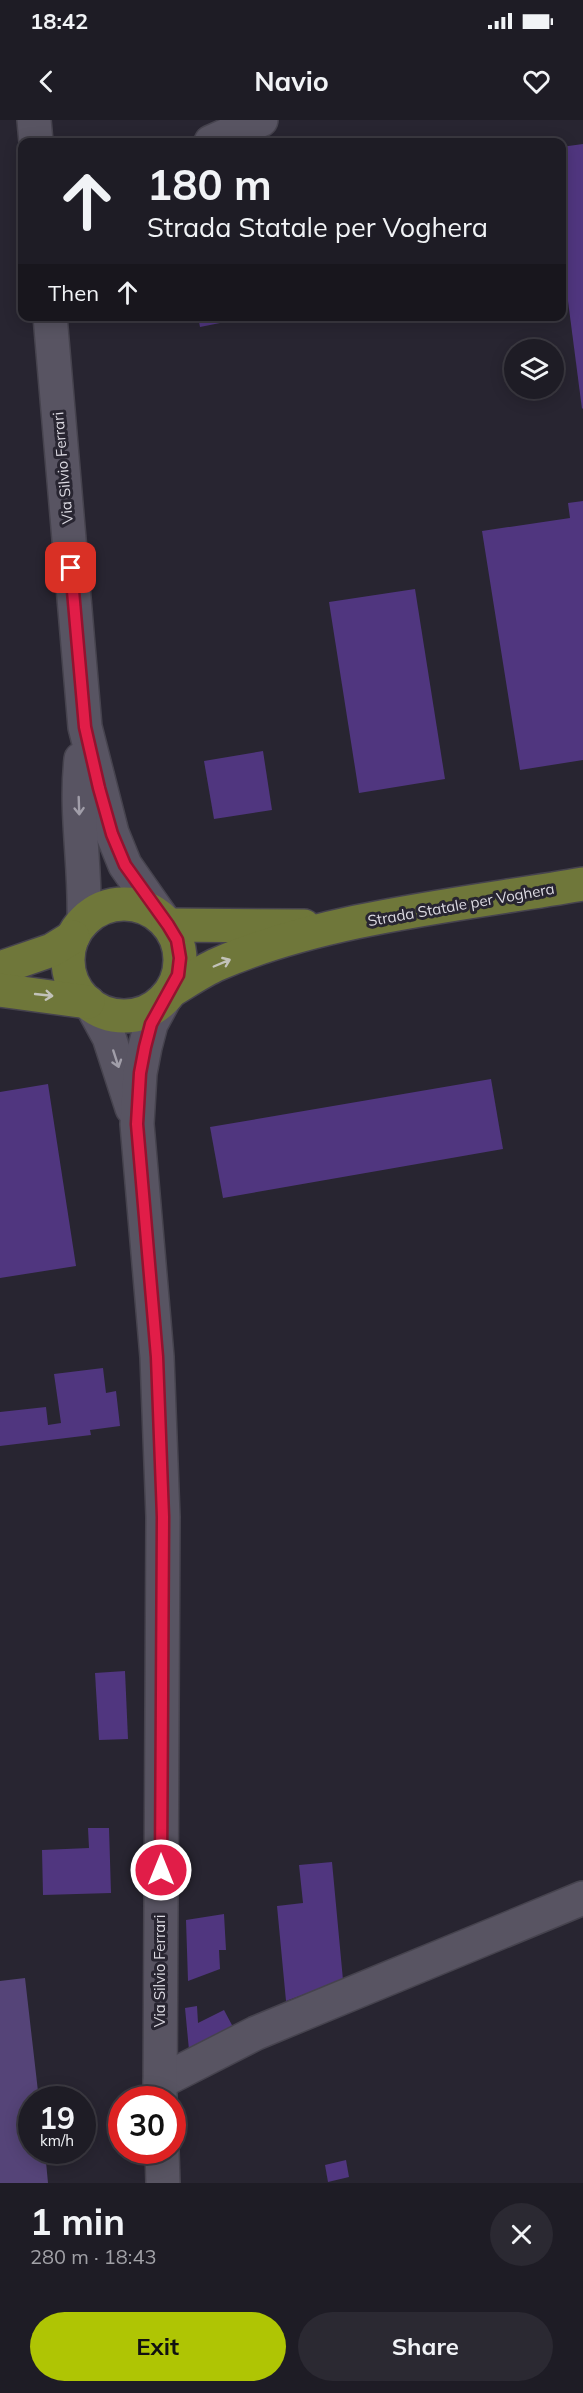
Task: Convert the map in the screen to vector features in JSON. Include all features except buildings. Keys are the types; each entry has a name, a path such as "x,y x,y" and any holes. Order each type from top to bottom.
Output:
{"main road":[{"name":"Strada Statale per Voghera","path":"0,990 90,1004 108,1013 126,1016 143,1013 168,994 216,965 238,956 339,926 583,884"},
{"name":"Strada Statale per Voghera","path":"0,968 52,950 99,910 117,904 136,905 165,921 339,926"},
{"path":"165,921 177,940 180,958 178,975 168,994"},
{"path":"78,929 68,956 70,975 79,992 90,1004"}],"street":[{"path":"34,120 36,138"},
{"path":"220,138 261,120"},
{"name":"Via Silvio Ferrari","path":"50,321 85,727 112,834 125,865 165,921"},
{"name":"Via Silvio Ferrari","path":"78,929 85,882 78,785 85,727"},
{"name":"Via Silvio Ferrari","path":"160,2086 163,1517 157,1357 137,1124 140,1073 145,1047 151,1024 168,994"},
{"name":"Via Silvio Ferrari","path":"90,1004 109,1037 137,1124"},
{"path":"168,2086 256,2033 583,1898"},
{"path":"162,2164 163,2183"}],"shaded area":[{"path":"25,1978 37,2086 18,2086 18,2164 46,2164 48,2183 0,2183 0,1981"}],"route":[{"path":"71,568 85,727 99,788 112,834 125,865 177,940 180,958 178,975 151,1024 145,1047 140,1073 137,1124 157,1357 163,1517 161,1870"}]}
